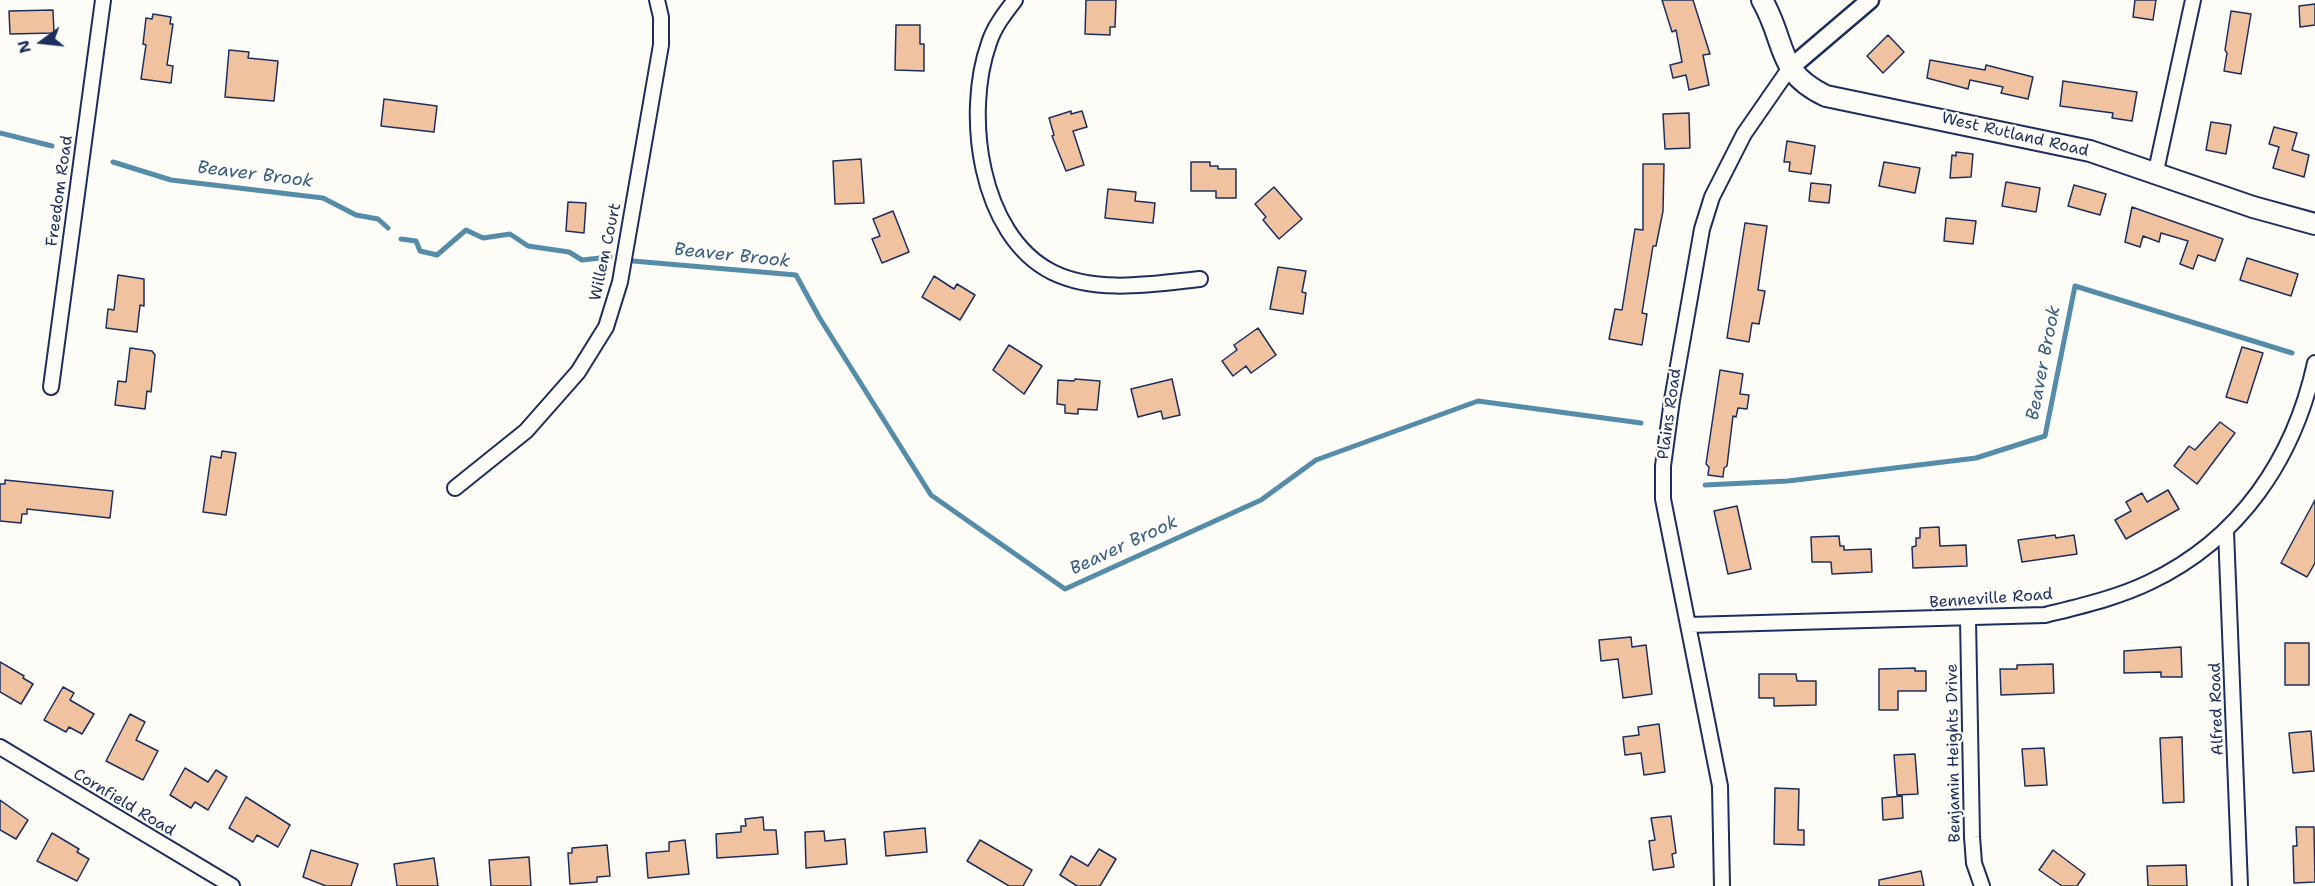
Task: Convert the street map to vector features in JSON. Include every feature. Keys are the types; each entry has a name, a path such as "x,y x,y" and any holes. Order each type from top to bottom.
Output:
{"main road":[{"name":"West Rutland Road","path":"1762,0 1790,69 1806,87 1839,100 1917,113 2090,151 2156,171 2253,207 2315,224"}],"street":[{"name":"Freedom Road","path":"51,387 103,0"},
{"name":"Willem Court","path":"455,488 526,430 578,372 606,327 620,282 661,45 662,17 657,0"},
{"path":"1015,0 989,42 977,106 979,147 987,182 1012,236 1041,265 1079,281 1113,285 1200,279"},
{"name":"Plains Road","path":"1722,886 1720,786 1663,499 1663,466 1692,276 1702,229 1712,197 1744,134 1790,69 1870,0"},
{"path":"2156,171 2193,0"},
{"name":"Benneville Road","path":"1689,626 2045,615 2097,602 2149,583 2182,565 2226,531 2259,494 2288,445 2303,412 2315,363"},
{"name":"Alfred Road","path":"2226,531 2240,886"},
{"name":"Benjamin Heights Drive","path":"1968,619 1972,837 1974,863 1982,886"},
{"name":"Cornfield Road","path":"0,747 232,886"}],"building":[{"path":"1086,0 1116,0 1115,27 1110,27 1110,35 1085,34"},
{"path":"1662,0 1693,0 1710,54 1703,55 1709,85 1689,90 1686,75 1673,78 1670,65 1682,62 1676,30 1672,32"},
{"path":"2135,0 2156,0 2153,20 2133,17"},
{"path":"2315,4 2315,25 2300,27 2299,6"},
{"path":"53,10 54,33 10,34 9,11"},
{"path":"2231,11 2251,14 2241,74 2224,71"},
{"path":"153,14 171,17 170,24 173,24 167,65 173,66 171,83 141,79 146,45 143,44 146,18 152,19"},
{"path":"896,25 920,25 920,44 924,44 924,71 895,70"},
{"path":"1888,35 1904,52 1883,73 1867,56"},
{"path":"229,50 249,52 248,58 278,61 274,101 225,97"},
{"path":"1930,60 1985,70 1986,65 2033,77 2028,99 2001,93 2003,87 1970,80 1968,89 1927,78"},
{"path":"2063,81 2137,92 2132,121 2112,118 2113,113 2060,106"},
{"path":"384,99 437,106 434,132 381,126"},
{"path":"1071,111 1071,114 1082,111 1087,127 1073,131 1084,165 1066,171 1052,136 1054,135 1049,118"},
{"path":"1689,113 1690,148 1665,149 1663,114"},
{"path":"2211,122 2231,125 2226,154 2206,150"},
{"path":"2274,127 2297,133 2292,150 2309,155 2304,177 2273,168 2279,147 2269,144"},
{"path":"1787,141 1815,146 1811,174 1789,171 1790,162 1784,162"},
{"path":"1956,152 1973,154 1971,177 1950,178 1952,155 1956,156"},
{"path":"861,159 864,203 835,204 833,161"},
{"path":"1191,162 1210,162 1210,166 1218,166 1218,169 1236,169 1236,198 1216,198 1216,191 1191,191"},
{"path":"1884,162 1920,168 1915,193 1879,186"},
{"path":"1643,164 1664,164 1663,211 1656,246 1653,246 1642,313 1647,314 1642,345 1609,339 1615,309 1622,310 1635,229 1643,230"},
{"path":"2006,182 2040,188 2036,212 2002,206"},
{"path":"1811,183 1831,185 1829,203 1809,201"},
{"path":"2074,185 2106,194 2100,215 2068,206"},
{"path":"1274,187 1302,219 1279,239 1263,220 1266,217 1255,204"},
{"path":"1108,189 1136,192 1135,201 1155,203 1153,223 1105,218"},
{"path":"568,202 586,203 584,233 566,231"},
{"path":"2132,207 2223,239 2215,261 2198,255 2193,269 2180,264 2188,241 2161,233 2159,242 2143,236 2140,247 2125,242"},
{"path":"893,211 909,252 882,263 872,239 880,236 873,219"},
{"path":"1946,218 1976,221 1973,244 1944,241"},
{"path":"1745,223 1767,226 1758,290 1765,291 1759,324 1752,323 1749,342 1727,338"},
{"path":"2247,258 2298,274 2291,296 2240,280"},
{"path":"1278,267 1306,271 1302,292 1306,293 1303,314 1270,309"},
{"path":"118,275 144,279 144,306 140,305 137,332 106,328 108,309 114,310"},
{"path":"934,276 954,289 957,284 975,295 960,320 922,297"},
{"path":"1258,328 1276,355 1251,373 1246,366 1233,376 1222,361 1237,350 1234,345"},
{"path":"1009,345 1042,366 1024,394 993,370"},
{"path":"2242,347 2263,353 2247,403 2226,397"},
{"path":"130,348 152,351 155,355 151,392 147,391 145,409 115,405 118,381 126,382"},
{"path":"1720,370 1743,374 1740,394 1749,395 1747,409 1738,408 1736,417 1733,416 1727,466 1724,468 1723,477 1708,475 1709,467 1706,464"},
{"path":"1075,379 1100,381 1097,410 1078,409 1078,414 1065,413 1065,405 1057,404 1058,380 1074,381"},
{"path":"1172,379 1180,415 1163,419 1161,411 1138,417 1131,389"},
{"path":"2220,422 2235,433 2197,484 2174,466 2189,446 2195,450"},
{"path":"222,451 236,453 226,515 203,512 211,456 221,458"},
{"path":"5,480 113,491 110,518 27,509 27,514 22,514 21,523 0,521 0,484 5,484"},
{"path":"2168,490 2179,509 2126,539 2115,520 2131,511 2126,502 2142,493 2147,502"},
{"path":"2315,500 2315,563 2307,577 2281,563"},
{"path":"1737,506 1751,569 1728,574 1714,511"},
{"path":"1939,527 1940,546 1966,545 1967,566 1913,568 1912,547 1916,546 1916,538 1920,538 1920,528"},
{"path":"2055,535 2056,538 2074,535 2077,554 2022,562 2018,540"},
{"path":"1839,536 1840,546 1844,546 1844,550 1871,549 1872,572 1832,574 1831,562 1812,562 1811,537"},
{"path":"1631,637 1632,647 1646,645 1652,694 1623,698 1618,659 1601,661 1599,640"},
{"path":"2285,643 2309,643 2309,685 2285,685"},
{"path":"2181,647 2182,677 2161,677 2161,672 2124,673 2124,651"},
{"path":"0,662 33,684 21,704 0,692"},
{"path":"2053,664 2054,693 2001,695 2000,669 2017,669 2017,665"},
{"path":"1915,668 1915,671 1926,671 1926,691 1898,691 1898,710 1879,710 1879,669"},
{"path":"1759,674 1796,674 1797,681 1816,681 1816,705 1774,706 1774,698 1759,698"},
{"path":"63,687 74,693 70,700 94,714 82,734 69,727 66,732 44,720"},
{"path":"130,714 145,722 136,740 158,751 143,780 106,761"},
{"path":"1659,724 1665,772 1644,775 1641,753 1625,755 1623,737 1639,735 1638,727"},
{"path":"2311,731 2314,771 2293,773 2289,733"},
{"path":"2182,737 2184,802 2163,803 2160,738"},
{"path":"2044,748 2047,785 2025,786 2022,749"},
{"path":"1915,754 1918,794 1897,795 1894,755"},
{"path":"185,768 208,782 216,770 227,777 208,810 195,802 191,808 170,795"},
{"path":"1775,788 1799,789 1798,830 1804,830 1804,845 1774,844"},
{"path":"1902,796 1903,818 1883,820 1882,798"},
{"path":"246,797 290,825 278,847 257,835 253,842 229,828"},
{"path":"0,800 28,820 16,839 0,830"},
{"path":"1671,816 1676,853 1672,854 1674,867 1653,870 1649,841 1655,840 1651,818"},
{"path":"763,817 764,830 776,830 778,854 717,858 716,834 741,832 741,826 746,826 745,819"},
{"path":"2296,827 2314,827 2315,882 2294,883 2293,846 2297,846"},
{"path":"925,828 927,852 886,856 884,832"},
{"path":"824,831 825,841 845,839 847,864 806,868 805,832"},
{"path":"52,833 79,849 77,852 89,859 77,881 37,861"},
{"path":"685,840 689,874 648,878 646,853 669,851 669,842"},
{"path":"980,840 1032,870 1023,886 1009,886 967,861"},
{"path":"607,845 610,876 597,877 597,882 570,884 568,853 572,853 572,848"},
{"path":"1099,849 1116,859 1100,886 1077,886 1060,875 1071,856 1088,866"},
{"path":"311,850 358,864 351,886 326,886 303,877"},
{"path":"2053,850 2085,874 2077,886 2062,886 2039,870"},
{"path":"529,857 531,886 491,886 489,860"},
{"path":"434,858 438,886 397,886 394,864"},
{"path":"2186,865 2187,886 2148,886 2147,866"},
{"path":"1921,871 1924,886 1879,886 1879,880"}],"waterway":[{"name":"Beaver Brook","path":"0,133 52,146"},
{"name":"Beaver Brook","path":"113,162 171,180 323,198 356,215 378,219 388,228"},
{"name":"Beaver Brook","path":"401,239 416,241 420,251 437,255 466,230 483,238 510,234 528,246 569,252 582,260 610,257"},
{"name":"Beaver Brook","path":"633,261 796,275 819,317 931,495 1065,589 1261,500 1316,460 1478,401 1641,423"},
{"name":"Beaver Brook","path":"1705,485 1788,481 1976,458 2045,436 2075,286 2292,353"}]}
